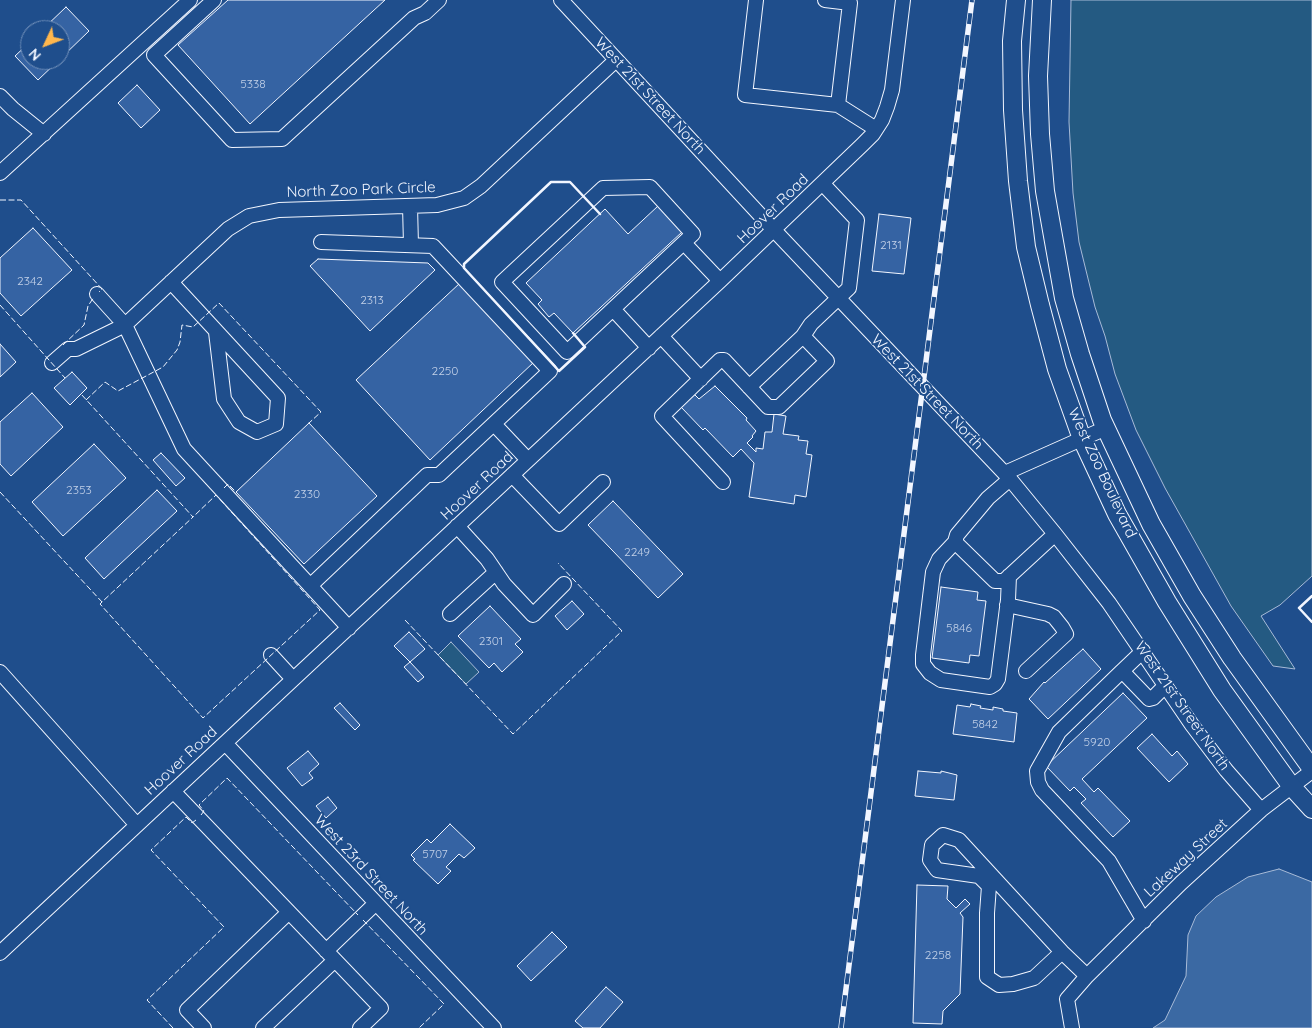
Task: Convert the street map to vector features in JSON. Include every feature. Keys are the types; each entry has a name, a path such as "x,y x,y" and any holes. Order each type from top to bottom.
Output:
{"main road":[{"name":"West Zoo Boulevard","path":"1016,0 1012,41 1013,110 1018,180 1026,247 1057,369 1082,439 1117,514 1167,602 1222,690 1292,787"},
{"name":"West Zoo Boulevard","path":"1042,0 1038,76 1044,191 1064,298 1080,354 1106,428 1152,524 1192,596 1237,665 1312,770"},
{"path":"1292,787 1312,809"}],"street":[{"path":"0,173 190,0"},
{"path":"214,0 154,55 232,140 282,139 414,18 425,13 439,0"},
{"name":"West 21st Street North","path":"561,0 774,230 1007,476 1109,603 1192,726 1226,770 1261,810"},
{"path":"756,0 745,95 838,105 876,129"},
{"path":"825,0 851,1 838,105"},
{"name":"Hoover Road","path":"0,953 136,824 225,744 649,348 862,145 876,129 887,107 892,90 904,0"},
{"name":"North Zoo Park Circle","path":"52,363 68,349 76,349 124,325 228,229 249,216 279,210 437,205 464,198 481,186 616,60"},
{"path":"0,96 44,134"},
{"path":"749,388 804,336 811,324 849,288 857,220 823,184"},
{"path":"603,188 650,188 693,234 684,243 567,352 502,282 603,188"},
{"path":"410,206 411,245"},
{"path":"310,586 427,474 439,475 550,371 433,246 321,242"},
{"path":"684,243 720,281"},
{"path":"171,282 278,398 276,424 257,432 239,422 224,399 216,332"},
{"path":"97,294 124,325 184,450 349,628"},
{"path":"613,309 649,348"},
{"path":"661,336 701,379"},
{"path":"723,482 662,416 720,360 724,360 768,407 779,407 827,361 804,336"},
{"path":"494,424 528,460"},
{"path":"1009,576 1008,605 998,679 995,684 990,687 941,680 923,664 933,572 939,559 955,542 957,535 1007,476 1106,428"},
{"path":"512,476 559,524 603,482"},
{"path":"457,526 487,559 504,584 533,615 564,584"},
{"path":"955,542 995,581 1004,581 1055,534"},
{"path":"450,614 496,572"},
{"path":"1008,605 1048,614 1054,617 1066,634 1026,671"},
{"path":"1143,651 1059,732 1037,771 1038,782 1042,790 1109,861 1144,921"},
{"path":"271,655 293,679"},
{"path":"1122,671 1149,699 1153,698 1165,686"},
{"path":"0,672 136,824"},
{"name":"West 23rd Street North","path":"225,744 494,1028"},
{"name":"Lakeway Street","path":"1072,1028 1067,999 1087,976 1181,883 1261,810 1312,770"},
{"path":"173,791 381,1008 360,1028"},
{"path":"1062,952 1034,978 1013,984 999,985 988,977 987,913 989,886 979,876 936,870 930,860 932,845 943,836 959,840 1062,952 1087,976"},
{"path":"264,1028 376,903"},
{"path":"204,1028 187,1010 289,912"}],"shaded area":[{"path":"1071,0 1312,0 1312,576 1280,605 1261,616 1295,669 1273,666 1231,606 1165,488 1136,430 1115,374 1095,307 1079,242 1073,193 1069,122"},
{"path":"451,642 479,672 466,684 438,655"},
{"path":"1279,869 1312,882 1312,1028 1153,1028 1165,1020 1186,976 1188,935 1196,916 1216,897 1248,877"}],"building":[{"path":"228,0 385,0 250,124 178,45"},
{"path":"66,7 89,31 70,49 70,20 52,20"},
{"path":"20,51 20,61 15,56"},
{"path":"28,70 48,70 38,80"},
{"path":"137,85 160,110 141,128 118,103"},
{"path":"658,206 682,232 573,333 554,313 549,317 538,304 542,300 526,283 605,209 628,234"},
{"path":"879,214 911,218 904,274 872,271"},
{"path":"33,228 72,270 21,316 0,293 0,258"},
{"path":"318,259 428,263 435,270 370,331 310,266"},
{"path":"460,283 534,362 430,460 356,380"},
{"path":"0,344 16,362 0,377"},
{"path":"72,372 87,388 70,405 54,388"},
{"path":"715,386 747,418 746,420 756,431 747,443 756,452 756,448 763,449 765,432 772,432 774,414 786,416 783,434 799,436 798,440 808,441 806,454 812,455 806,497 795,495 794,504 749,497 754,463 741,449 733,457 681,407 694,394 699,399"},
{"path":"32,393 63,427 11,476 0,464 0,422"},
{"path":"309,423 377,496 304,564 236,492"},
{"path":"94,444 126,478 63,536 32,502"},
{"path":"161,453 185,478 176,486 153,460"},
{"path":"157,490 177,511 104,579 85,558"},
{"path":"613,501 683,574 658,598 588,525"},
{"path":"941,587 978,592 977,600 986,601 979,656 970,655 969,663 932,658"},
{"path":"572,601 584,614 567,630 555,616"},
{"path":"490,606 521,639 515,644 523,652 502,672 494,663 489,668 458,636"},
{"path":"409,632 425,649 410,662 394,646"},
{"path":"1083,649 1101,669 1048,719 1029,699 1044,682"},
{"path":"410,662 424,677 418,682 404,667"},
{"path":"1123,693 1147,718 1082,779 1094,792 1098,788 1130,821 1113,837 1081,803 1086,799 1074,787 1070,791 1046,766"},
{"path":"340,703 360,725 355,730 334,708"},
{"path":"971,704 981,706 980,708 993,710 993,707 1017,713 1014,742 953,734 957,705 970,707"},
{"path":"1152,734 1172,756 1177,751 1188,764 1169,782 1137,748"},
{"path":"308,751 319,764 309,773 313,778 302,786 287,768"},
{"path":"918,771 941,773 941,771 957,775 954,800 915,796"},
{"path":"328,797 337,808 326,818 316,806"},
{"path":"450,824 475,848 464,858 459,854 446,867 451,871 438,884 413,860 415,859 411,855 427,839 431,843"},
{"path":"917,885 948,886 947,899 956,908 965,899 970,904 960,913 963,917 960,994 943,1011 942,1024 913,1023"},
{"path":"552,932 567,947 531,981 517,966"},
{"path":"606,987 623,1002 600,1028 583,1028 575,1021"}],"railway":[{"path":"841,1028 972,0"}],"fence":[{"path":"0,200 21,200 102,289 99,292"},
{"path":"63,345 84,325 88,306 94,297"},
{"path":"86,400 105,382 118,391 163,367 177,350 182,325 193,327 219,303 321,412 309,423"},
{"path":"0,305 65,378"},
{"path":"0,492 102,602 193,517 81,394"},
{"path":"224,488 228,484 236,492"},
{"path":"102,602 100,604 203,718 320,610 216,495 193,517"},
{"path":"405,620 513,734 622,631 558,563"},
{"path":"201,815 204,811 199,805 227,778 358,915"},
{"path":"173,1028 147,1000 224,927 151,850 186,817 192,823 196,820"},
{"path":"363,920 444,1004 419,1028"}],"wall":[{"path":"573,333 585,347 559,371 464,268 464,264 551,182 570,182 600,214"},
{"path":"1312,596 1299,608 1312,622"}]}
